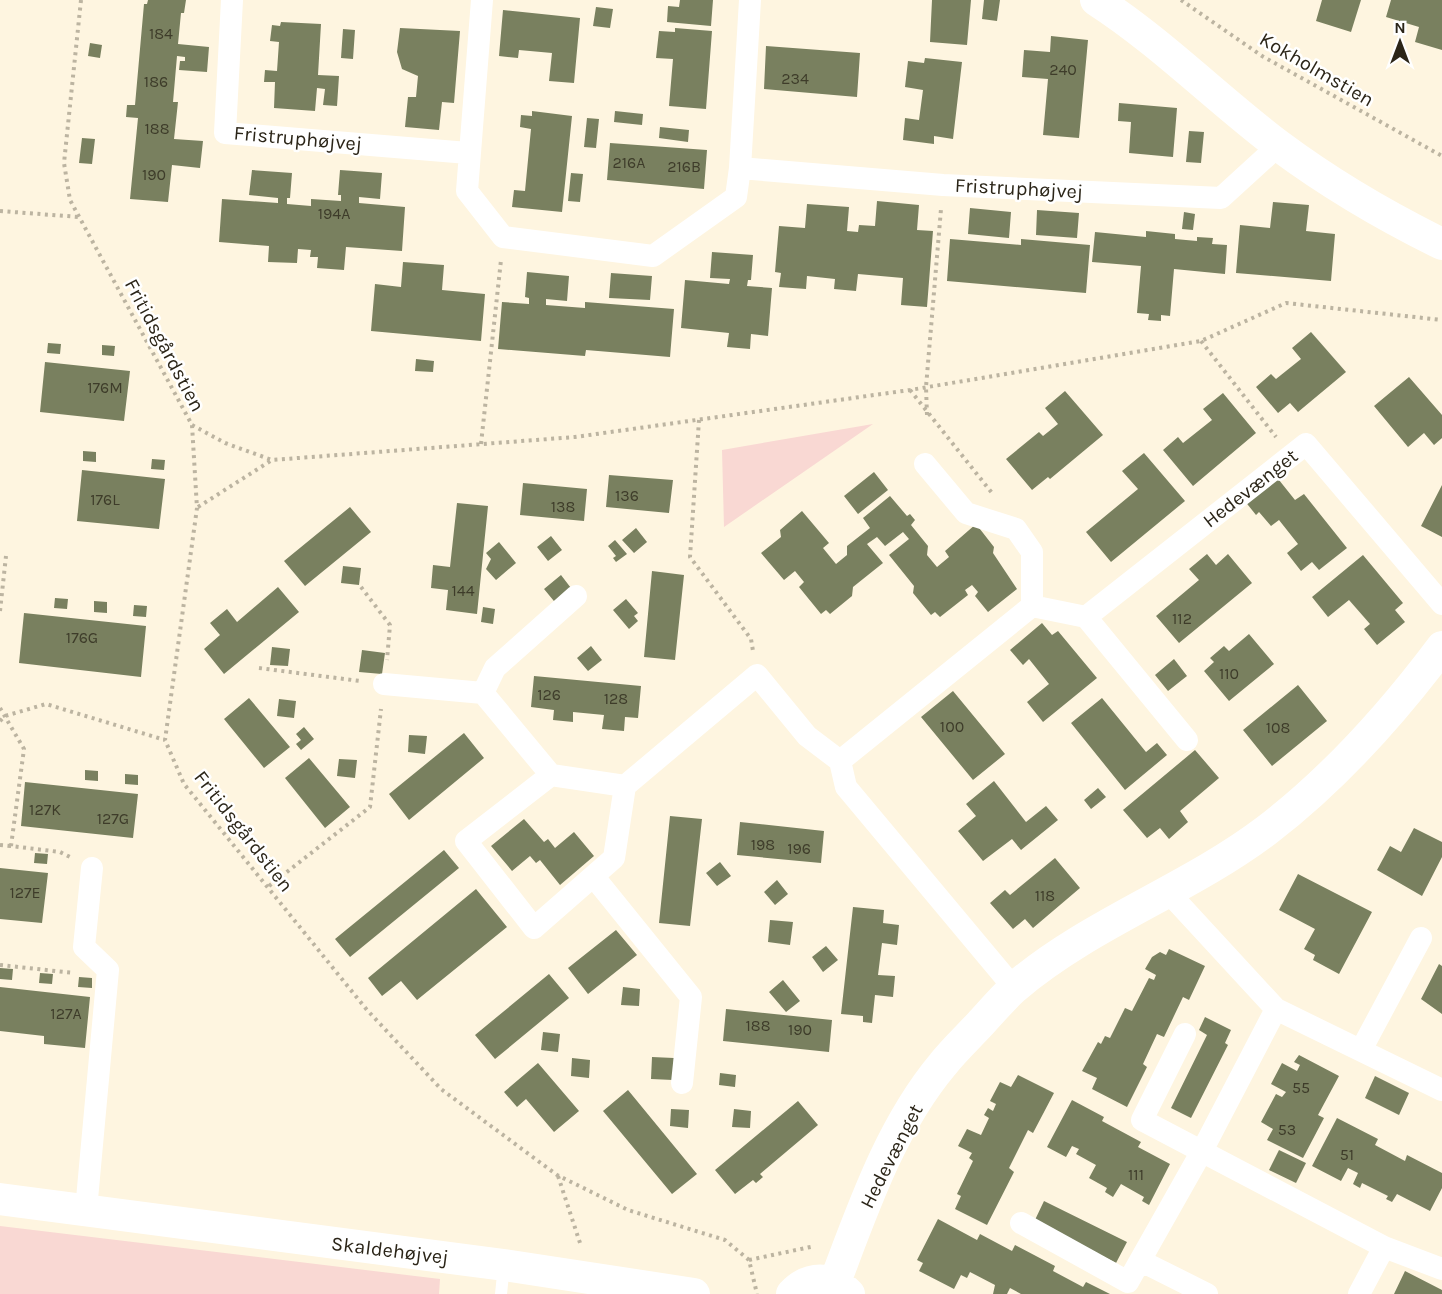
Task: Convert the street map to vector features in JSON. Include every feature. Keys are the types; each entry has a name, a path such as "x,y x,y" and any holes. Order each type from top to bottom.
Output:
{"street":[{"name":"Fristruphøjvej","path":"232,0 225,133 468,153"},
{"path":"482,0 468,153 467,191 503,237 653,256 736,197 740,168 750,0"},
{"path":"1096,0 1130,22 1279,146 1387,217 1442,244"},
{"name":"Fristruphøjvej","path":"740,168 943,185 1221,198 1279,146"},
{"name":"Hedevænget","path":"1086,617 1306,444 1442,604"},
{"path":"925,464 966,513 1016,529 1032,552 1032,606"},
{"path":"483,693 495,668 576,596"},
{"path":"1032,606 1086,617 1187,740"},
{"path":"840,761 1032,606"},
{"name":"Hedevænget","path":"842,1288 861,1214 901,1127 942,1065 1014,988 1075,945 1168,893 1267,831 1343,765 1397,706 1442,647"},
{"path":"551,775 466,841 534,928 614,858 625,786 757,675 807,736 840,761 846,787 1014,988"},
{"path":"384,684 483,693 551,775 625,786"},
{"path":"86,1210 108,970 84,947 92,868"},
{"path":"594,877 692,997 682,1083"},
{"path":"1168,893 1276,1009 1442,1090"},
{"path":"1361,1050 1420,938"},
{"path":"1021,1223 1128,1282 1202,1151 1276,1009"},
{"path":"1185,1034 1142,1120 1384,1247 1442,1269"},
{"name":"Skaldehøjvej","path":"0,1199 86,1210 502,1280 593,1279 694,1294"},
{"path":"1359,1294 1384,1247"},
{"path":"1141,1261 1207,1294"},
{"path":"792,1294 808,1281 819,1279 842,1288"}],"path":[{"name":"Fritidsgårdstien","path":"81,0 64,164 70,200 192,425 197,508 165,740 184,784 269,886 367,1010 441,1089 557,1175 628,1210 725,1240 749,1260"},
{"name":"Kokholmstien","path":"1181,0 1262,56 1442,156"},
{"path":"927,415 926,387 943,185"},
{"path":"0,211 79,217"},
{"path":"481,444 503,237"},
{"path":"192,425 225,443 272,460 575,437 910,390 1201,341 1286,303 1442,320"},
{"path":"1201,341 1291,456"},
{"path":"910,390 927,415 1006,510 1016,529"},
{"path":"699,420 690,557 752,639 757,675"},
{"path":"197,508 272,460"},
{"path":"0,611 6,556"},
{"path":"269,886 370,807 390,625 361,587"},
{"path":"259,669 384,684"},
{"path":"0,722 5,716 46,705 165,740"},
{"path":"0,708 24,748 11,846"},
{"path":"0,845 60,852 92,868"},
{"path":"0,965 107,977"},
{"path":"557,1175 593,1279"},
{"path":"757,1294 749,1260 814,1248 819,1240"}],"shaded area":[{"path":"873,424 724,527 722,450"},
{"path":"0,1226 440,1279 439,1294 0,1294"}],"building":[{"path":"148,0 186,0 184,13 181,13 178,44 209,47 207,72 179,70 180,61 185,61 185,57 177,56 173,102 178,102 174,139 203,141 200,168 172,165 168,202 130,199 138,118 126,117 127,105 135,105 144,4 147,4"},
{"path":"680,0 713,0 711,26 667,22 668,6 679,7"},
{"path":"932,0 971,0 967,45 930,42"},
{"path":"984,0 1000,0 997,21 982,19"},
{"path":"1322,0 1361,0 1351,32 1316,21"},
{"path":"1391,0 1442,0 1442,50 1415,42 1419,27 1386,17"},
{"path":"596,7 613,9 610,28 593,26"},
{"path":"503,10 580,18 574,83 549,81 552,53 519,50 518,58 499,56"},
{"path":"281,22 321,24 318,75 339,76 337,106 323,105 325,89 317,88 315,111 274,108 275,82 264,82 265,70 277,71 279,42 270,41 272,25 280,26"},
{"path":"400,28 460,31 454,103 442,102 439,130 405,127 408,97 416,97 418,76 402,69 397,52"},
{"path":"675,28 712,31 706,109 669,106 673,59 656,58 659,31 675,32"},
{"path":"343,29 355,30 353,59 341,58"},
{"path":"1051,36 1088,40 1079,138 1043,135 1048,79 1022,77 1024,50 1050,52"},
{"path":"90,43 102,45 100,58 88,56"},
{"path":"766,46 860,53 857,97 764,89"},
{"path":"925,58 962,62 953,139 934,136 934,144 903,140 905,118 919,120 923,90 905,87 908,61 924,63"},
{"path":"1119,103 1177,108 1173,157 1129,153 1131,122 1118,121"},
{"path":"532,111 572,116 562,212 512,207 514,190 525,191 531,129 520,127 521,115 532,116"},
{"path":"615,111 643,114 642,125 614,122"},
{"path":"587,118 599,119 596,148 584,147"},
{"path":"660,127 689,130 688,142 659,138"},
{"path":"1189,131 1204,132 1201,163 1186,162"},
{"path":"82,138 95,139 92,164 79,163"},
{"path":"610,143 707,150 704,189 607,180"},
{"path":"252,170 292,173 290,198 287,198 287,204 311,206 311,199 341,201 341,195 338,195 340,170 382,173 380,199 359,197 359,203 405,207 402,251 346,247 344,270 317,268 318,257 310,257 311,250 298,249 297,263 268,262 269,246 219,242 222,199 278,203 278,198 249,195"},
{"path":"571,173 583,174 580,202 568,201"},
{"path":"877,201 919,205 917,230 933,231 927,307 901,305 903,278 858,274 856,291 834,289 835,279 807,276 806,289 779,287 781,273 775,272 779,226 805,228 807,204 849,207 847,231 858,232 859,225 875,226"},
{"path":"1273,202 1309,205 1306,231 1335,234 1331,281 1236,273 1240,225 1270,228"},
{"path":"970,208 1011,212 1009,238 968,234"},
{"path":"1037,210 1079,213 1077,238 1036,235"},
{"path":"1184,212 1195,214 1193,230 1182,229"},
{"path":"1146,231 1175,234 1175,239 1197,241 1197,237 1213,238 1212,244 1227,245 1225,274 1174,269 1170,316 1161,315 1161,321 1148,320 1149,314 1137,313 1141,266 1092,262 1095,232 1146,237"},
{"path":"950,239 1021,245 1021,239 1090,245 1086,293 947,281"},
{"path":"712,252 753,255 751,280 748,280 747,286 772,288 768,336 751,334 750,349 727,347 729,333 681,328 685,280 729,284 730,279 710,278"},
{"path":"403,262 444,265 442,290 485,294 481,341 371,331 375,284 401,287"},
{"path":"527,272 569,276 567,301 546,299 546,305 585,308 585,302 674,309 670,357 586,350 585,356 498,349 502,302 529,304 529,298 525,297"},
{"path":"611,273 652,276 650,300 609,298"},
{"path":"1311,332 1346,372 1298,412 1290,403 1278,413 1256,387 1271,374 1276,379 1301,359 1292,348"},
{"path":"48,343 61,344 60,354 47,353"},
{"path":"102,345 115,346 114,356 102,355"},
{"path":"416,359 434,361 433,372 415,371"},
{"path":"45,362 130,371 124,421 40,412"},
{"path":"1409,377 1442,415 1442,438 1434,445 1424,433 1408,447 1374,406"},
{"path":"1065,391 1103,435 1050,479 1048,477 1032,490 1006,459 1039,432 1043,436 1058,424 1045,408"},
{"path":"1223,393 1256,433 1193,486 1163,450 1178,437 1183,443 1212,420 1203,409"},
{"path":"83,451 96,452 96,462 83,461"},
{"path":"1144,453 1185,501 1111,562 1086,532 1138,489 1122,471"},
{"path":"152,459 165,460 164,470 151,469"},
{"path":"82,470 165,479 159,529 77,521"},
{"path":"874,472 888,490 858,514 844,496"},
{"path":"609,475 673,480 669,513 606,507"},
{"path":"1275,475 1295,500 1304,494 1347,548 1319,570 1312,562 1301,571 1287,553 1298,544 1279,520 1271,526 1259,512 1256,515 1244,500"},
{"path":"523,483 587,489 584,521 520,515"},
{"path":"1442,485 1442,537 1421,526"},
{"path":"890,496 907,516 910,514 915,520 911,525 928,546 927,555 937,567 949,557 945,551 976,524 994,547 993,553 1017,589 988,612 975,596 978,592 972,585 965,590 968,595 940,617 935,612 931,615 913,593 914,586 889,555 909,539 903,532 885,546 877,537 867,544 883,563 853,587 852,596 830,614 826,610 821,614 799,587 804,582 795,571 784,580 761,553 781,537 780,530 802,511 829,543 823,548 836,564 847,555 847,546 870,528 863,518"},
{"path":"457,503 488,506 477,614 446,610 448,590 431,588 433,565 450,567"},
{"path":"350,507 371,532 305,586 284,561"},
{"path":"636,528 647,542 634,553 622,540"},
{"path":"551,536 562,550 548,561 537,547"},
{"path":"615,540 627,554 616,562 613,558 616,556 608,546"},
{"path":"499,542 516,563 496,580 486,569 491,559 486,553"},
{"path":"1207,554 1216,565 1228,554 1252,583 1179,643 1156,616 1199,580 1189,569"},
{"path":"1363,555 1403,603 1395,610 1405,622 1377,645 1364,629 1370,624 1349,600 1328,617 1312,597"},
{"path":"343,566 361,568 359,585 341,583"},
{"path":"652,571 684,575 675,660 644,657"},
{"path":"561,575 574,592 558,606 544,589"},
{"path":"278,587 299,612 224,674 204,649 220,635 210,623 227,609 237,622"},
{"path":"55,598 68,599 67,609 54,608"},
{"path":"626,599 638,613 634,616 638,621 629,629 613,610"},
{"path":"94,601 107,602 107,613 94,612"},
{"path":"134,605 147,606 146,617 133,616"},
{"path":"483,607 495,609 493,624 481,622"},
{"path":"24,613 146,626 141,677 19,663"},
{"path":"1042,623 1052,635 1058,631 1097,678 1043,722 1027,702 1049,684 1029,659 1023,665 1010,650"},
{"path":"1249,634 1274,664 1229,701 1204,671 1214,662 1210,658 1224,646 1229,651"},
{"path":"591,646 602,660 588,671 577,658"},
{"path":"272,647 290,649 288,666 270,665"},
{"path":"362,650 385,653 382,674 359,672"},
{"path":"1174,659 1187,676 1168,691 1155,675"},
{"path":"534,676 641,686 638,718 625,717 624,731 602,729 604,715 573,712 573,722 553,720 554,710 531,707"},
{"path":"1298,685 1327,721 1272,766 1243,730"},
{"path":"953,691 1005,754 973,780 921,717"},
{"path":"249,698 290,747 264,768 224,719"},
{"path":"1102,698 1146,752 1157,743 1167,755 1125,790 1071,723"},
{"path":"279,699 296,701 294,718 277,716"},
{"path":"304,727 314,739 301,750 296,744 301,740 296,734"},
{"path":"464,733 484,758 409,820 389,794"},
{"path":"409,735 427,736 425,754 408,752"},
{"path":"1195,750 1219,778 1180,811 1188,822 1169,839 1160,828 1147,838 1123,810"},
{"path":"309,758 350,807 325,828 285,778"},
{"path":"339,759 357,760 355,778 337,776"},
{"path":"85,770 98,771 98,781 85,780"},
{"path":"125,774 138,775 138,785 125,784"},
{"path":"994,781 1026,822 1046,806 1058,820 1021,850 1012,839 983,861 958,831 976,816 966,804"},
{"path":"25,782 138,794 133,838 21,826"},
{"path":"1098,788 1106,797 1091,809 1084,800"},
{"path":"670,816 702,819 690,926 659,923"},
{"path":"524,819 544,842 548,839 555,848 574,832 594,856 560,885 540,860 536,863 530,856 512,871 491,846"},
{"path":"740,822 824,831 821,863 737,855"},
{"path":"1414,828 1442,842 1442,857 1422,896 1377,870 1390,846 1401,852"},
{"path":"444,850 459,868 350,957 335,939"},
{"path":"35,853 48,854 47,864 34,863"},
{"path":"1055,858 1080,888 1033,928 1025,919 1013,929 990,903 1005,890 1010,895"},
{"path":"720,862 731,876 717,886 706,873"},
{"path":"0,868 48,873 42,923 0,919"},
{"path":"1298,874 1372,912 1339,974 1313,960 1315,955 1304,949 1315,929 1279,910"},
{"path":"777,880 788,894 775,905 764,892"},
{"path":"476,889 507,927 417,1000 401,981 382,996 368,978"},
{"path":"853,907 884,910 883,923 899,925 897,945 882,943 878,975 895,976 893,997 875,995 872,1023 863,1022 863,1016 841,1014"},
{"path":"770,920 793,922 790,945 768,942"},
{"path":"616,930 637,955 588,994 568,968"},
{"path":"826,946 838,960 823,972 812,957"},
{"path":"1169,949 1205,966 1189,1000 1183,997 1164,1037 1157,1034 1143,1064 1147,1067 1127,1107 1092,1089 1097,1078 1082,1071 1098,1042 1101,1044 1105,1036 1110,1038 1125,1008 1132,1011 1149,978 1154,980 1156,975 1145,969 1152,957 1160,952 1166,955"},
{"path":"1439,964 1442,966 1442,1014 1421,999"},
{"path":"0,968 13,969 12,980 0,979"},
{"path":"40,973 53,974 52,984 39,983"},
{"path":"549,974 569,998 495,1059 475,1035"},
{"path":"79,977 92,978 92,988 78,987"},
{"path":"783,980 800,1001 786,1012 769,992"},
{"path":"0,987 90,997 85,1048 44,1044 44,1036 0,1031"},
{"path":"623,987 640,989 639,1006 621,1005"},
{"path":"726,1009 832,1020 829,1052 723,1041"},
{"path":"1205,1017 1231,1030 1225,1043 1228,1045 1191,1118 1171,1108 1207,1035 1199,1030"},
{"path":"543,1032 560,1034 558,1052 541,1050"},
{"path":"1299,1055 1339,1076 1318,1115 1324,1118 1303,1158 1267,1140 1273,1129 1261,1122 1276,1094 1282,1097 1286,1092 1271,1084 1282,1063 1297,1071 1300,1065 1294,1062"},
{"path":"652,1057 674,1058 673,1080 651,1079"},
{"path":"572,1058 590,1060 589,1078 571,1076"},
{"path":"538,1063 579,1111 554,1132 526,1099 517,1107 504,1092"},
{"path":"720,1073 736,1075 735,1087 719,1085"},
{"path":"1018,1075 1054,1093 1033,1133 1028,1130 1009,1168 1014,1172 987,1225 955,1209 961,1196 957,1194 973,1161 969,1158 972,1153 958,1146 967,1129 981,1135 989,1118 984,1115 988,1108 993,1111 996,1104 990,1101 1000,1082 1011,1087"},
{"path":"1375,1076 1409,1093 1399,1115 1365,1098"},
{"path":"628,1090 697,1174 672,1194 603,1111"},
{"path":"1072,1100 1104,1117 1102,1121 1141,1142 1138,1147 1170,1164 1149,1205 1142,1201 1144,1197 1121,1184 1113,1197 1105,1192 1107,1188 1089,1178 1096,1165 1076,1154 1079,1149 1072,1146 1066,1157 1047,1147"},
{"path":"798,1101 818,1125 760,1174 763,1177 756,1183 753,1180 735,1194 715,1170"},
{"path":"671,1109 689,1110 688,1128 670,1126"},
{"path":"734,1109 751,1111 750,1128 732,1127"},
{"path":"1337,1118 1378,1139 1375,1145 1405,1161 1407,1155 1442,1173 1442,1188 1430,1211 1397,1194 1392,1202 1386,1199 1388,1196 1362,1183 1360,1188 1353,1184 1358,1173 1348,1168 1341,1181 1312,1166"},
{"path":"1279,1150 1306,1163 1296,1183 1269,1170"},
{"path":"1044,1201 1127,1242 1116,1263 1034,1222"},
{"path":"938,1219 977,1240 980,1234 1012,1251 1015,1245 1055,1266 1053,1271 1083,1287 1086,1282 1110,1294 1021,1294 1010,1288 1007,1294 993,1294 995,1285 970,1272 967,1278 961,1275 954,1289 919,1271 923,1263 917,1260"},
{"path":"1405,1271 1442,1290 1442,1294 1394,1294"}]}
